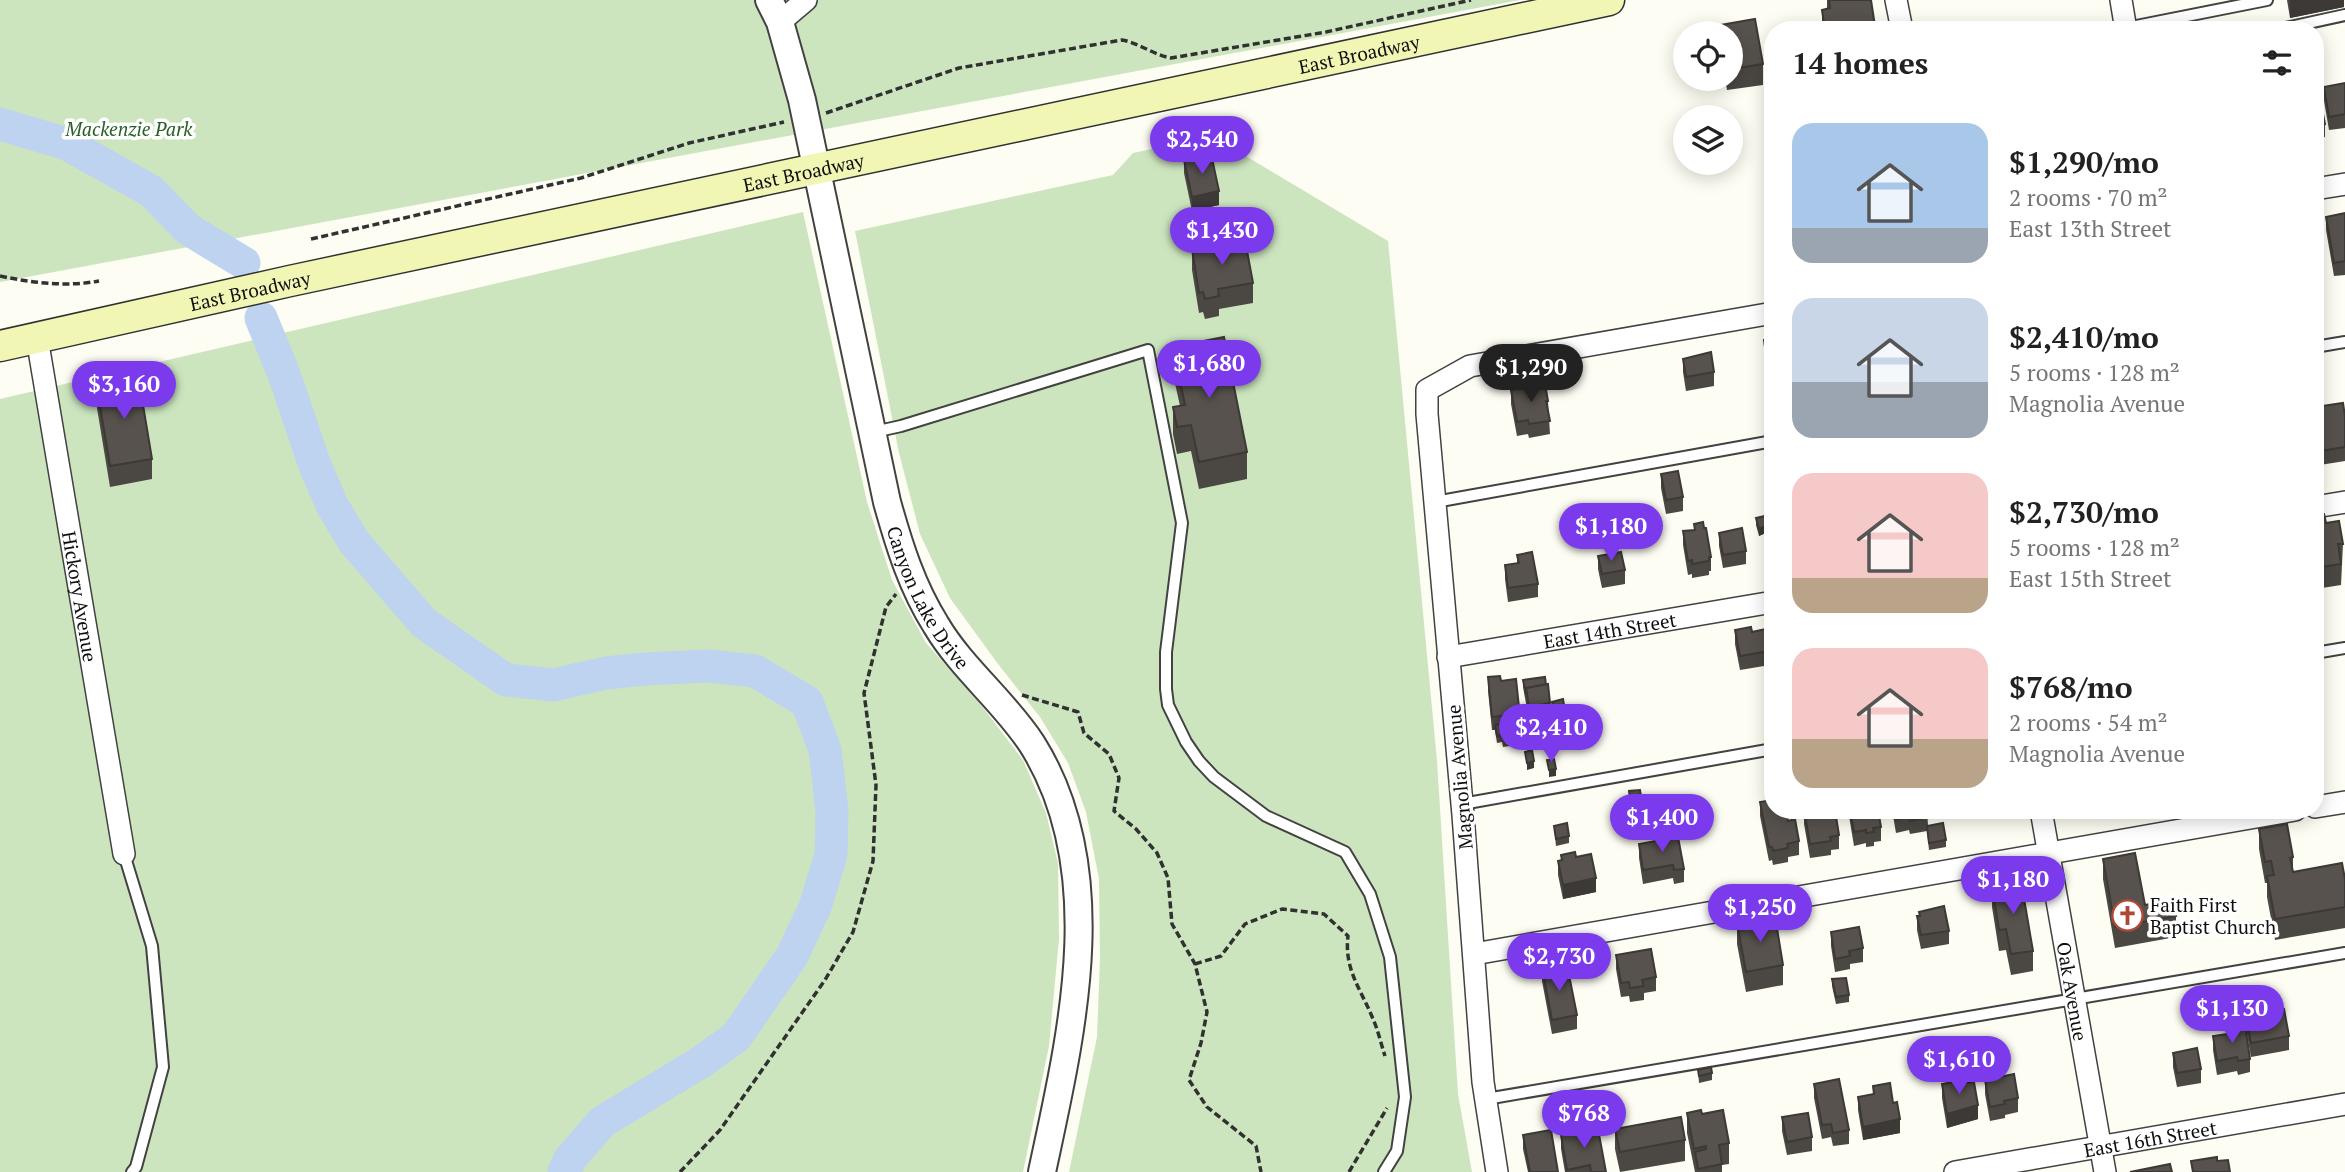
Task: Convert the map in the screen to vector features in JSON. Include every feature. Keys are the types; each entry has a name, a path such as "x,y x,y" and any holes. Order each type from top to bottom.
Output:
{"main road":[{"name":"East Broadway","path":"0,346 290,281 1609,0"}],"street":[{"path":"774,11 806,0"},
{"path":"1896,0 1900,21"},
{"path":"2121,0 2125,21"},
{"name":"Canyon Lake Drive","path":"774,11 805,117 887,502 900,550 936,626 1012,716 1032,744 1050,775 1074,848 1078,891 1072,1010 1064,1074 1042,1172"},
{"path":"2324,188 2345,184"},
{"name":"Magnolia Avenue","path":"1497,1172 1486,1099 1427,390 1433,384 1470,366 1764,315"},
{"name":"Hickory Avenue","path":"37,338 124,854"},
{"path":"2324,506 2345,502"},
{"name":"East 14th Street","path":"1448,657 1764,604"},
{"path":"2324,806 2345,802"},
{"name":"Oak Avenue","path":"2043,819 2105,1172"},
{"path":"1474,954 2244,819"},
{"name":"East 16th Street","path":"1955,1172 2345,1104"}],"lane":[{"path":"2165,21 2267,0"},
{"path":"2317,21 2345,15"},
{"path":"2324,346 2345,342"},
{"path":"872,433 1148,350 1182,523 1166,652 1168,705 1186,742 1214,777 1266,816 1345,852 1370,894 1390,957 1405,1097 1397,1150 1384,1172"},
{"path":"1435,502 1764,443"},
{"path":"2324,652 2345,648"},
{"path":"1462,804 1764,751"},
{"path":"124,854 152,946 163,1067 136,1167 132,1172"},
{"path":"1486,1099 2345,953"}],"path":[{"path":"311,239 581,178 689,143 840,110 959,68 1122,40 1132,41 1161,56 1171,58 1314,34 1471,0"},
{"path":"0,276 59,284 100,281"},
{"path":"680,1172 720,1130 825,980 853,932 873,861 876,785 864,693 886,607 911,576"},
{"path":"1019,694 1078,712 1084,733 1110,754 1119,778 1114,811 1136,829 1157,853 1168,878 1172,924 1195,964 1207,1012 1201,1043 1189,1080 1207,1107 1256,1146 1261,1172"},
{"path":"1195,964 1221,956 1245,924 1264,915 1282,909 1324,914 1348,936 1346,955 1354,981 1374,1020 1386,1059"},
{"path":"1349,1172 1386,1113 1389,1103"}],"green space":[{"name":"Mackenzie Park","path":"0,0 1520,0 0,282"},
{"path":"1217,135 1249,158 1388,241 1437,761 1458,1094 1472,1172 1069,1172 1097,1037 1099,879 1086,812 1068,763 1040,717 950,598 920,534 899,453 855,231 1113,175 1133,153"},
{"path":"803,212 867,502 892,580 926,643 981,705 1023,760 1046,813 1058,863 1059,939 1049,1046 1023,1172 0,1172 0,399"}],"building":[{"path":"1829,0 1871,0 1874,21 1824,21 1822,10 1830,8"},
{"path":"1755,19 1763,64 1743,67 1743,21"},
{"path":"2345,83 2345,114 2329,117 2324,87"},
{"path":"1211,154 1219,191 1192,197 1184,160"},
{"path":"2345,213 2345,261 2334,263 2326,217"},
{"path":"1245,240 1253,283 1218,289 1219,296 1205,299 1203,292 1199,293 1192,249"},
{"path":"1224,337 1247,452 1199,462 1191,425 1177,427 1173,407 1185,405 1173,347"},
{"path":"1711,352 1714,372 1686,377 1683,359"},
{"path":"138,375 152,459 110,466 96,382"},
{"path":"1545,384 1550,421 1529,424 1528,420 1517,422 1511,390"},
{"path":"2343,403 2345,447 2324,450 2324,406"},
{"path":"1678,471 1683,497 1666,500 1661,474"},
{"path":"2324,514 2326,523 2339,521 2343,544 2338,544 2341,564 2324,567"},
{"path":"1764,516 1764,527 1759,529 1756,518"},
{"path":"1703,522 1711,557 1709,561 1692,564 1692,560 1688,561 1683,531 1695,530 1694,524"},
{"path":"1742,528 1746,551 1723,555 1719,533"},
{"path":"1532,552 1538,584 1508,588 1505,565 1519,563 1517,555"},
{"path":"1621,552 1625,570 1602,574 1598,556"},
{"path":"1751,627 1752,632 1764,629 1764,652 1740,656 1735,630"},
{"path":"1500,676 1501,681 1516,679 1520,717 1492,717 1488,677"},
{"path":"1545,677 1546,685 1526,688 1526,694 1523,680"},
{"path":"1548,684 1550,703 1529,707 1526,688"},
{"path":"1563,699 1567,722 1557,725 1552,702"},
{"path":"1507,723 1510,739 1503,740 1502,735 1497,736 1495,725"},
{"path":"1532,750 1534,761 1527,763 1525,752"},
{"path":"1554,759 1556,769 1549,770 1547,760"},
{"path":"1640,790 1642,803 1631,805 1629,791"},
{"path":"1764,801 1764,819 1795,819 1799,841 1787,844 1788,848 1773,851 1772,847 1769,847 1760,802"},
{"path":"1642,806 1644,816 1633,818 1631,809"},
{"path":"1806,819 1836,819 1839,835 1830,837 1831,841 1810,844"},
{"path":"1852,819 1880,819 1881,827 1873,828 1874,832 1854,832"},
{"path":"1567,823 1569,836 1556,839 1554,826"},
{"path":"1943,823 1946,840 1929,843 1927,826"},
{"path":"2287,824 2293,872 2342,863 2345,907 2275,919 2267,876 2274,875 2271,861 2265,862 2259,829"},
{"path":"1678,837 1684,869 1674,870 1673,865 1643,870 1639,844"},
{"path":"1575,852 1576,857 1591,854 1596,878 1563,885 1558,861 1562,860 1561,855"},
{"path":"2135,853 2145,905 2173,900 2176,916 2115,927 2103,859"},
{"path":"2021,881 2033,951 2011,954 2006,929 1999,930 1992,886"},
{"path":"1944,906 1949,931 1921,935 1917,916 1920,916 1919,912"},
{"path":"1775,916 1783,965 1746,972 1737,923"},
{"path":"1859,927 1863,948 1849,951 1850,956 1835,959 1831,932"},
{"path":"1651,949 1656,977 1642,980 1644,986 1630,988 1629,982 1621,983 1616,955"},
{"path":"1558,964 1561,976 1569,975 1577,1015 1552,1020 1542,967"},
{"path":"1846,978 1849,995 1836,997 1832,979"},
{"path":"2284,1009 2289,1036 2251,1043 2246,1015"},
{"path":"2245,1025 2250,1059 2238,1061 2237,1057 2217,1061 2213,1036 2234,1033 2238,1031 2237,1026"},
{"path":"1981,1047 1982,1054 1974,1056 1973,1048"},
{"path":"2197,1048 2201,1069 2177,1073 2173,1053"},
{"path":"1711,1067 1712,1073 1699,1076 1698,1070"},
{"path":"2014,1074 2018,1098 1990,1107 1985,1080"},
{"path":"1839,1079 1849,1130 1833,1133 1831,1124 1822,1125 1814,1084"},
{"path":"1958,1081 1959,1084 1974,1082 1978,1105 1947,1114 1942,1084"},
{"path":"1890,1083 1893,1103 1897,1102 1900,1119 1863,1127 1858,1097 1874,1094 1873,1086"},
{"path":"1701,1110 1702,1114 1723,1110 1729,1143 1719,1145 1722,1164 1698,1169 1695,1152 1706,1149 1706,1146 1694,1149 1687,1113"},
{"path":"1808,1113 1812,1137 1787,1142 1782,1117"},
{"path":"1681,1117 1685,1140 1620,1152 1615,1129"},
{"path":"1598,1129 1606,1172 1591,1172 1590,1165 1567,1170 1561,1135"},
{"path":"1551,1130 1558,1172 1530,1172 1523,1135"},
{"path":"2217,1157 2217,1161 2228,1160 2230,1172 2193,1172 2191,1161"},
{"path":"2170,1164 2172,1172 2130,1172"}],"waterway":[{"path":"0,124 67,144 151,191 188,229 244,263"},
{"path":"261,318 332,505 354,542 424,623 506,680 553,685 606,673 645,669 708,666 755,671 807,702 825,750 832,811 831,855 815,907 792,956 736,1037 701,1062 602,1122 570,1159 564,1172"}],"place":[{"name":"Faith First Baptist Church","path":"2127,915"}]}
